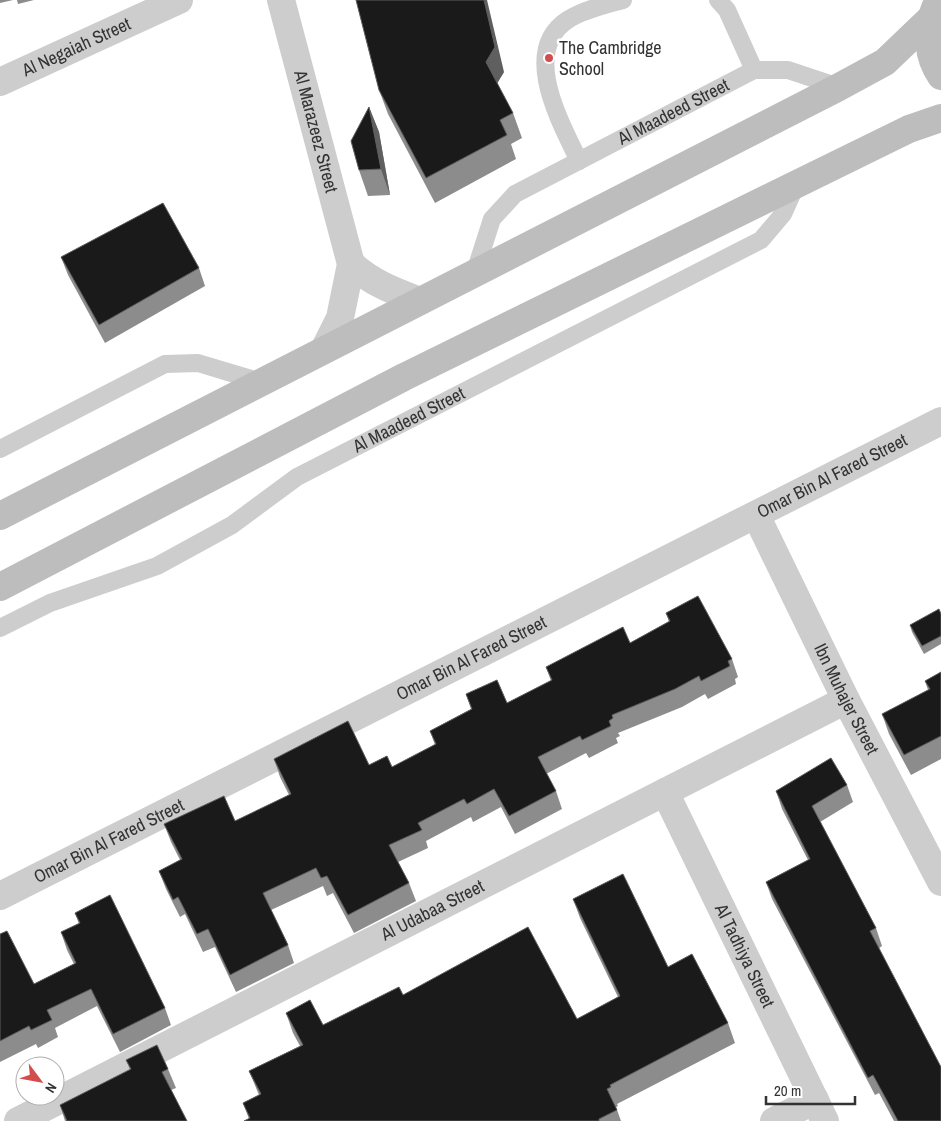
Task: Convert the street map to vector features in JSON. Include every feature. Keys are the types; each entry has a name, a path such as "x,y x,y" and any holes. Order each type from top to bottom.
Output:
{"street":[{"name":"Al Negaiah Street","path":"0,82 179,0"},
{"name":"Al Marazeez Street","path":"281,0 351,264 340,318 324,350"},
{"path":"935,8 929,35 931,53 941,76"},
{"path":"0,516 839,87 885,62 935,8"},
{"path":"0,587 404,378 909,129 941,118"},
{"path":"351,264 367,278 384,288 420,301"},
{"name":"Omar Bin Al Fared Street","path":"0,896 941,422"},
{"name":"Ibn Muhajer Street","path":"756,515 846,700 941,882"},
{"name":"Al Udabaa Street","path":"18,1121 846,700"},
{"name":"Al Tadhiya Street","path":"665,792 820,1111"},
{"path":"774,1121 820,1111"}],"lane":[{"path":"579,161 557,115 544,70 545,52 555,34 567,20 586,10 623,0"},
{"path":"718,0 727,10 754,70"},
{"name":"Al Maadeed Street","path":"475,272 492,219 515,194 754,70 788,70 839,87"},
{"name":"Al Maadeed Street","path":"0,628 50,603 157,566 232,525 297,477 761,240 783,214 796,185"},
{"path":"0,449 165,364 198,363 262,382"}],"building":[{"path":"356,0 484,0 495,47 486,62 513,113 500,120 507,135 426,178 379,90"},
{"path":"369,107 381,169 359,170 351,141"},
{"path":"163,203 199,268 99,325 61,257"},
{"path":"698,596 732,659 728,661 730,666 701,681 699,676 675,689 612,715 613,718 609,721 611,726 582,740 580,736 538,757 556,791 509,816 494,789 467,804 464,799 418,823 422,830 389,845 409,883 348,915 327,876 321,878 316,868 263,893 288,945 230,975 208,929 197,934 178,897 173,900 159,871 182,859 164,824 224,796 235,821 291,794 274,759 348,721 369,765 387,756 392,767 436,744 430,731 472,709 466,694 497,680 507,703 552,680 546,667 623,627 630,643 670,621 666,613"},
{"path":"939,609 941,614 941,636 922,646 910,625"},
{"path":"941,672 941,736 904,755 882,714 930,689 925,681"},
{"path":"831,758 847,785 812,806 876,928 870,931 941,1067 941,1121 898,1121 873,1075 868,1078 766,882 810,859 776,791"},
{"path":"623,874 668,967 692,954 728,1023 610,1085 611,1087 607,1089 617,1110 599,1119 599,1121 244,1121 250,1118 243,1103 261,1094 249,1071 303,1045 286,1013 310,1000 323,1025 399,987 403,995 528,927 577,1019 620,996 573,899"},
{"path":"110,895 165,1008 113,1034 91,989 47,1010 52,1020 31,1030 29,1026 0,1041 0,934 7,931 34,984 76,963 61,932 80,923 75,913"},
{"path":"157,1045 168,1069 162,1072 187,1121 67,1121 60,1106 65,1106 65,1102 131,1069 126,1060"}],"place":[{"name":"The Cambridge School","path":"549,58"}]}
